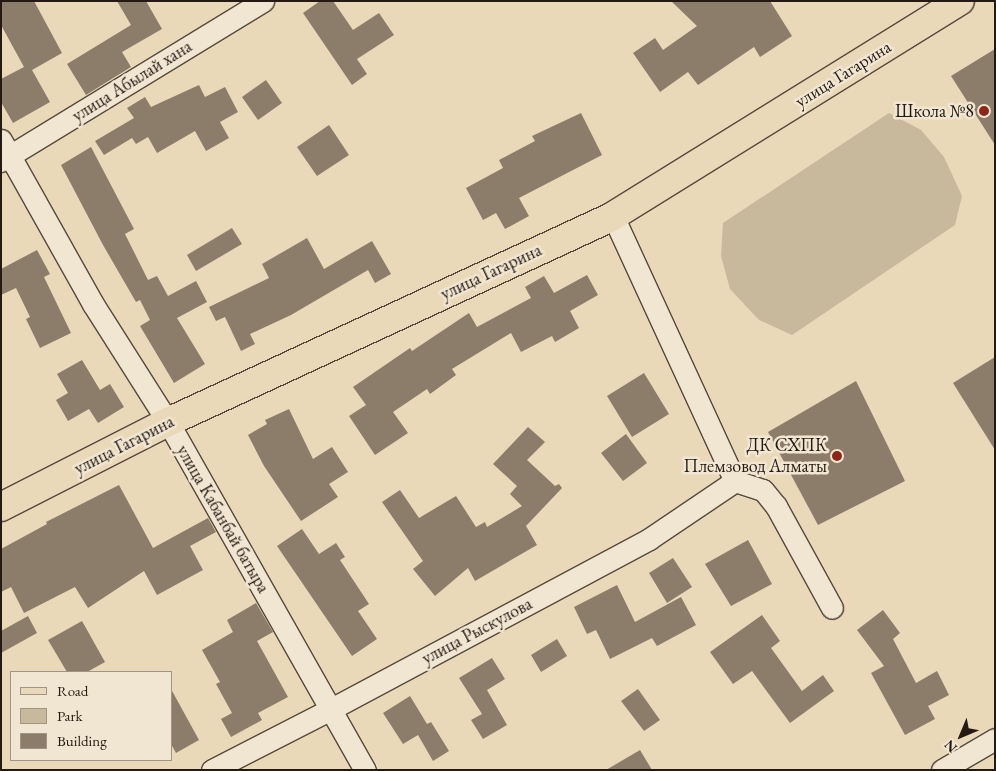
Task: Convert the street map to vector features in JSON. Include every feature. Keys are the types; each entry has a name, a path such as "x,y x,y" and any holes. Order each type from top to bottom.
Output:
{"main road":[{"name":"улица Гагарина","path":"1,507 168,422 613,216 960,1"}],"street":[{"name":"улица Абылай хана","path":"4,152 263,1"},
{"name":"улица Кабанбай батыра","path":"4,152 93,304 168,422 365,770"},
{"path":"613,216 735,481 763,490 776,506 832,608"},
{"name":"улица Рыскулова","path":"212,770 331,709 649,539 735,481"},
{"path":"942,770 995,739"}],"green space":[{"path":"889,113 921,130 944,157 962,196 955,225 792,335 759,320 730,289 721,256 723,223"}],"building":[{"path":"1,1 34,1 62,53 32,70 50,102 13,123 1,102 1,79 24,67 1,25"},
{"path":"117,1 146,1 162,29 122,52 131,67 86,95 67,64 131,25"},
{"path":"320,1 333,1 353,30 379,13 394,35 357,59 367,74 352,85 303,13"},
{"path":"671,1 770,1 792,36 760,57 754,47 698,85 688,72 660,92 633,53 655,38 663,50 697,26"},
{"name":"Школа №8","path":"995,49 995,145 951,76"},
{"path":"266,80 282,103 258,120 242,97"},
{"path":"199,85 205,97 225,87 238,112 220,122 229,138 206,151 195,131 157,153 148,137 136,144 132,138 104,155 95,141 134,118 127,108 145,97 151,107"},
{"path":"581,113 602,155 519,198 529,216 505,229 496,213 483,220 466,188 503,168 499,160 535,141 532,136"},
{"path":"329,125 349,155 317,176 297,147"},
{"path":"91,147 134,229 125,234 148,280 157,276 168,296 196,281 207,302 177,318 205,364 174,383 140,326 150,320 140,300 136,302 103,245 61,165"},
{"path":"232,228 242,244 196,271 187,255"},
{"path":"307,238 324,269 372,241 391,274 375,283 368,270 291,315 250,334 255,344 241,351 225,317 216,321 209,307 269,278 262,264"},
{"path":"37,250 50,274 44,277 71,333 40,348 26,319 30,317 16,288 1,295 1,269"},
{"path":"587,275 598,295 570,311 579,328 555,342 552,336 521,352 511,333 452,369 456,375 430,394 427,389 393,412 408,433 375,455 349,416 366,405 353,387 410,348 412,351 469,313 477,327 531,298 525,287 544,276 554,293"},
{"path":"995,357 995,450 953,383"},
{"path":"82,360 100,390 110,384 124,407 98,423 89,409 68,421 56,400 68,393 57,374"},
{"path":"644,373 669,414 632,437 607,396"},
{"name":"ДК СХПК Племзовод Алматы","path":"856,381 905,481 818,525 768,432"},
{"path":"289,409 313,459 332,447 348,472 329,484 338,497 301,521 264,466 248,435 267,424 265,420"},
{"path":"528,427 545,442 527,460 555,486 559,484 562,488 526,526 537,545 475,581 468,568 435,596 413,569 423,561 382,502 400,490 419,518 456,496 476,527 485,522 487,527 522,506 510,494 517,486 493,464"},
{"path":"626,434 647,463 623,481 601,453"},
{"path":"119,485 153,548 208,518 216,532 190,546 203,570 157,595 144,571 88,608 75,587 24,613 11,587 1,592 1,549 47,524 46,522"},
{"path":"302,529 319,554 336,543 345,557 340,560 369,604 358,611 377,639 352,656 277,546"},
{"path":"748,540 772,584 731,606 705,564"},
{"path":"673,558 692,587 667,603 649,573"},
{"path":"617,585 635,622 681,597 696,625 657,646 652,638 610,659 596,630 587,634 574,607"},
{"path":"256,603 273,632 257,641 288,697 258,713 262,720 231,737 221,719 232,713 216,684 220,682 202,650 233,632 227,620"},
{"path":"883,610 900,633 893,639 916,683 937,671 949,695 928,706 935,719 905,735 871,673 884,666 857,630"},
{"path":"762,615 780,641 771,648 802,691 823,675 834,691 790,723 752,671 733,684 710,652"},
{"path":"28,616 37,633 1,653 1,631"},
{"path":"82,621 105,662 89,671 66,671 48,640"},
{"path":"557,639 567,656 541,672 531,655"},
{"path":"492,658 505,679 487,690 507,725 483,739 471,720 482,714 459,678"},
{"path":"638,689 660,720 644,731 621,701"},
{"path":"172,691 199,740 176,753 172,746"},
{"path":"410,696 427,724 431,722 449,751 433,761 418,735 403,744 383,713"},
{"path":"640,750 652,770 606,770"}],"place":[{"name":"Школа №8","path":"984,111"},
{"name":"ДК СХПК Племзовод Алматы","path":"837,456"}]}
